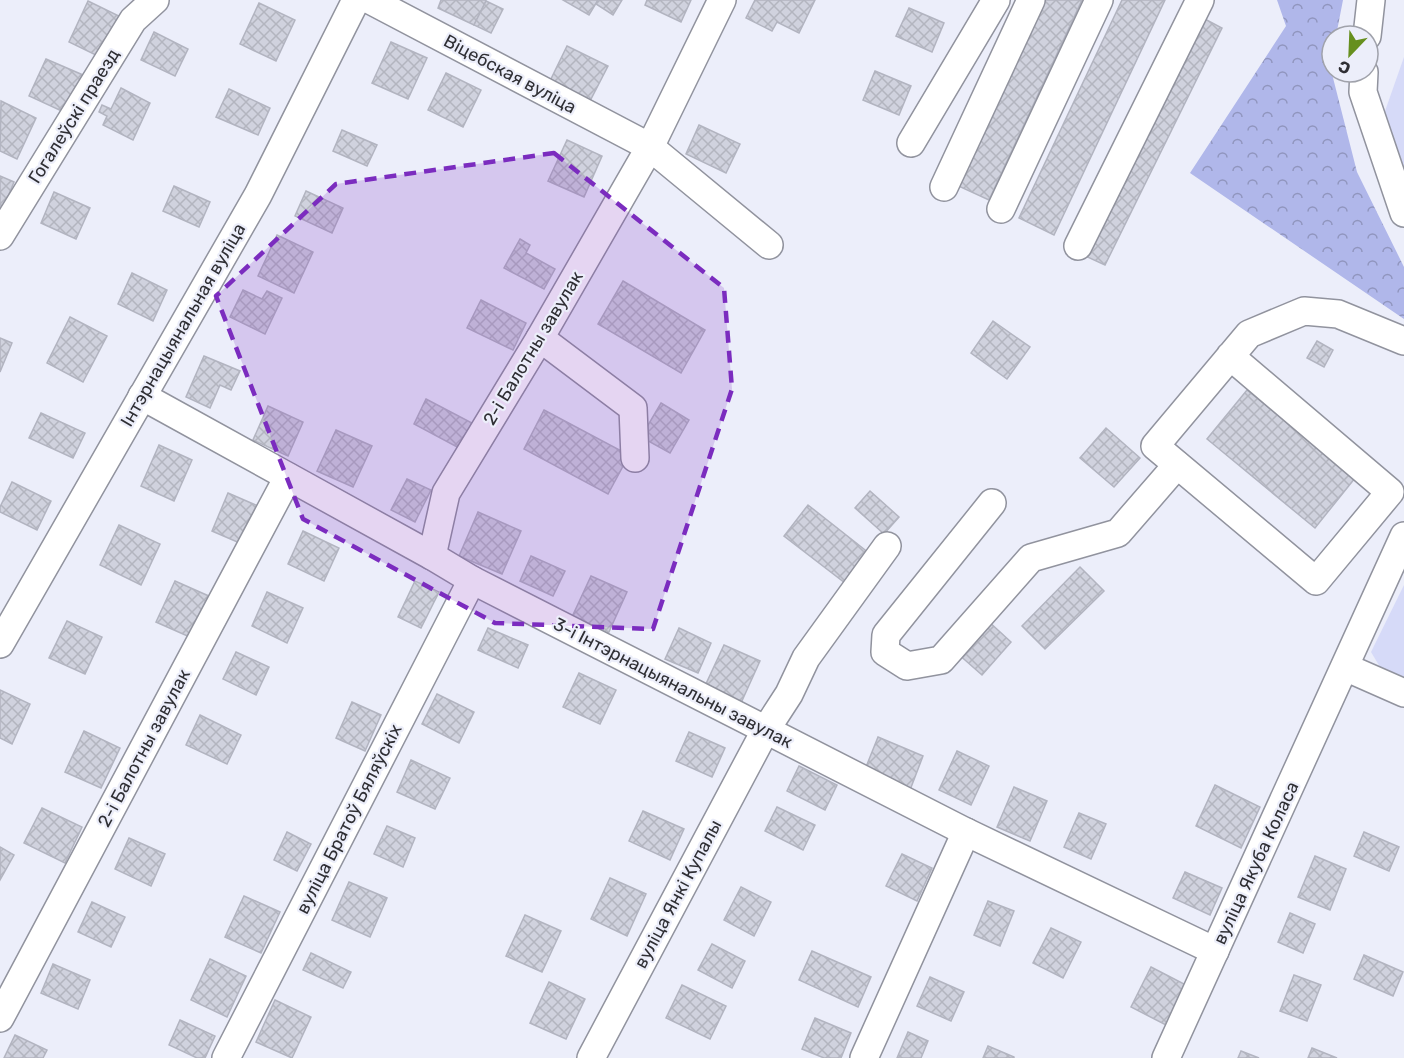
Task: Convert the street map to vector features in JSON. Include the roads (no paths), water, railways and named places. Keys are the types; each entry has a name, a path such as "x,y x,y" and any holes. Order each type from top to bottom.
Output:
{"street":[{"name":"Гогалеўскі праезд","path":"0,237 133,20 155,0"},
{"name":"Інтэрнацыянальная вуліца","path":"0,644 258,195 356,0"},
{"name":"Віцебская вуліца","path":"370,0 650,147 769,244"},
{"path":"650,147 722,0"},
{"path":"911,143 996,0"},
{"path":"944,187 1031,0"},
{"path":"1001,209 1099,0"},
{"path":"1078,246 1200,0"},
{"path":"1368,24 1371,0"},
{"path":"1363,84 1363,92 1404,213"},
{"name":"2-і Балотны завулак","path":"432,556 446,493 540,338 650,147"},
{"path":"1230,356 1390,492 1316,581 1155,446 1230,356 1249,334 1304,311 1338,314 1404,341"},
{"path":"540,338 633,408 635,458"},
{"name":"3-і Інтэрнацыянальны завулак","path":"142,396 472,580 966,832 1215,951"},
{"path":"992,503 886,635 885,652 907,666 941,660 1031,558 1118,533 1177,465"},
{"name":"2-і Балотны завулак","path":"0,1018 288,477"},
{"name":"вуліца Якуба Коласа","path":"1166,1058 1404,536"},
{"name":"вуліца Янкі Купалы","path":"591,1058 765,730 789,694 806,658 886,546"},
{"name":"вуліца Братоў Бяляўскіх","path":"226,1058 472,580"},
{"path":"1345,667 1404,693"},
{"path":"864,1058 966,832"}]}
